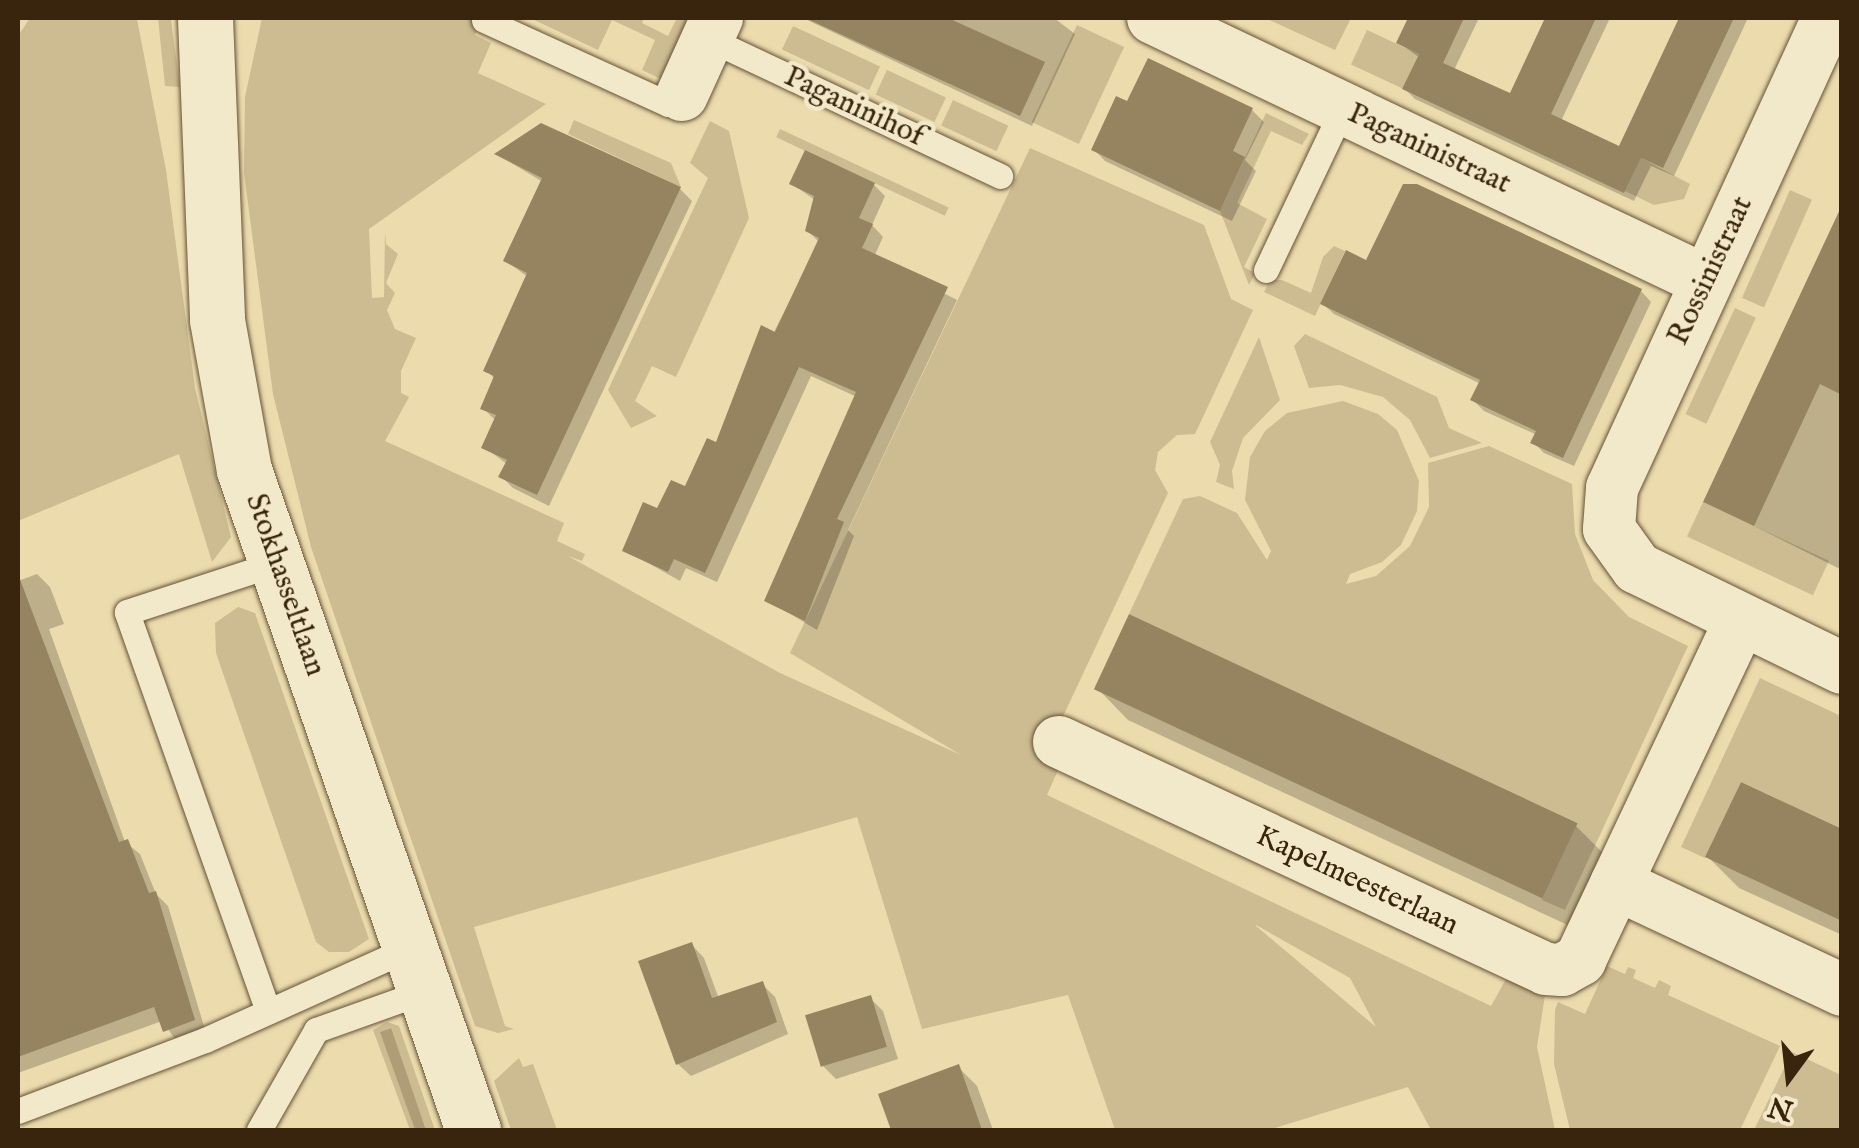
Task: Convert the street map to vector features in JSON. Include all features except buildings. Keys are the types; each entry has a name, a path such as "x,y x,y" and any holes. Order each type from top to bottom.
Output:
{"street":[{"name":"Stokhasseltlaan","path":"205,18 217,320 244,470 472,1130"},
{"name":"Paganinistraat","path":"1153,18 1706,281"},
{"name":"Rossinistraat","path":"1740,622 1638,568 1609,529 1612,488 1828,18"},
{"name":"Paganinihof","path":"682,95 712,28"},
{"path":"1740,622 1842,668"},
{"name":"Kapelmeesterlaan","path":"1059,742 1546,970 1580,960 1740,622"},
{"path":"1616,884 1842,990"}],"lane":[{"path":"484,20 668,104 682,95"},
{"name":"Paganinihof","path":"712,28 1000,176"},
{"path":"1266,270 1343,108"},
{"path":"268,1011 127,612 278,563"},
{"path":"18,1111 268,1011 417,969"},
{"path":"259,1130 316,1030 417,969"}],"shaded area":[{"path":"30,18 137,19 166,170 195,388 231,537 212,562 179,454 18,521 18,36"},
{"path":"158,18 171,20 180,87 165,86"},
{"path":"262,18 483,18 475,35 491,43 478,73 546,104 369,229 372,298 384,297 385,232 386,244 398,254 386,283 395,293 387,310 395,329 416,338 401,371 401,393 409,397 385,441 564,523 557,541 585,554 582,561 568,556 780,673 961,755 790,653 1030,148 1204,225 1231,299 1253,310 1195,434 1177,435 1158,452 1155,470 1168,493 1043,759 1059,768 1047,795 1491,1006 1506,979 1545,995 1537,1047 1555,1130 1431,1130 1408,1087 1268,1130 1115,1130 1068,995 922,1029 857,817 474,927 505,1026 514,1029 498,1033 475,1026 311,547 273,394 244,173 245,97","holes":["1256,925 1350,978 1376,1027"]},
{"path":"530,18 644,18 642,23 668,36 677,18 695,18 663,80 642,70 655,40 612,20 598,50"},
{"path":"1265,18 1351,18 1335,50"},
{"path":"1077,25 1124,47 1079,144 1032,122"},
{"path":"793,26 880,67 869,90 782,50"},
{"path":"1367,30 1419,54 1403,89 1351,64"},
{"path":"887,70 946,97 934,122 876,94"},
{"path":"953,100 1008,126 996,151 941,125"},
{"path":"1266,113 1309,134 1302,145 1271,131 1237,203 1267,219 1244,267 1255,273 1249,285 1220,211"},
{"path":"574,120 671,163 681,187 568,134"},
{"path":"710,121 729,131 749,218 676,377 652,366 635,401 657,416 631,428 608,390 708,178 690,163"},
{"path":"780,129 949,208 945,216 776,137"},
{"path":"1641,158 1690,184 1684,199 1654,205 1625,191"},
{"path":"1790,190 1812,200 1764,308 1742,298"},
{"path":"1334,246 1345,251 1315,316 1264,292 1270,280 1282,280 1311,293 1323,257"},
{"path":"1735,308 1756,318 1706,424 1686,414"},
{"path":"1305,334 1437,397 1449,428 1482,443 1430,458 1410,420 1383,397 1340,385 1309,388 1294,346"},
{"path":"1259,337 1280,400 1243,438 1232,471 1234,489 1216,482 1220,465 1210,442"},
{"path":"1343,401 1378,414 1397,430 1419,481 1417,511 1401,545 1382,562 1350,574 1346,584 1376,576 1410,546 1429,507 1428,463 1489,446 1572,484 1575,534 1593,580 1629,617 1688,646 1565,910 1542,900 1577,824 1129,614 1183,499 1200,496 1237,513 1267,560 1271,551 1245,500 1250,457 1265,431 1287,413"},
{"path":"1703,502 1829,561 1813,595 1687,536"},
{"path":"238,607 255,613 369,939 349,952 329,952 316,942 216,653 215,623"},
{"path":"1760,678 1841,716 1841,829 1741,782 1705,858 1681,847"},
{"path":"1607,966 1625,974 1628,967 1636,970 1633,978 1655,988 1659,980 1671,986 1668,995 1780,1046 1740,1130 1570,1130 1554,1064 1555,1010 1558,1002 1585,1014"},
{"path":"387,1022 399,1026 435,1130 426,1130 390,1028 381,1032 415,1130 410,1130 373,1030"},
{"path":"391,1028 426,1130 415,1130 380,1032"},
{"path":"1792,1052 1841,1075 1841,1130 1754,1130"},
{"path":"519,1058 523,1067 533,1064 557,1130 511,1130 494,1081"}]}
